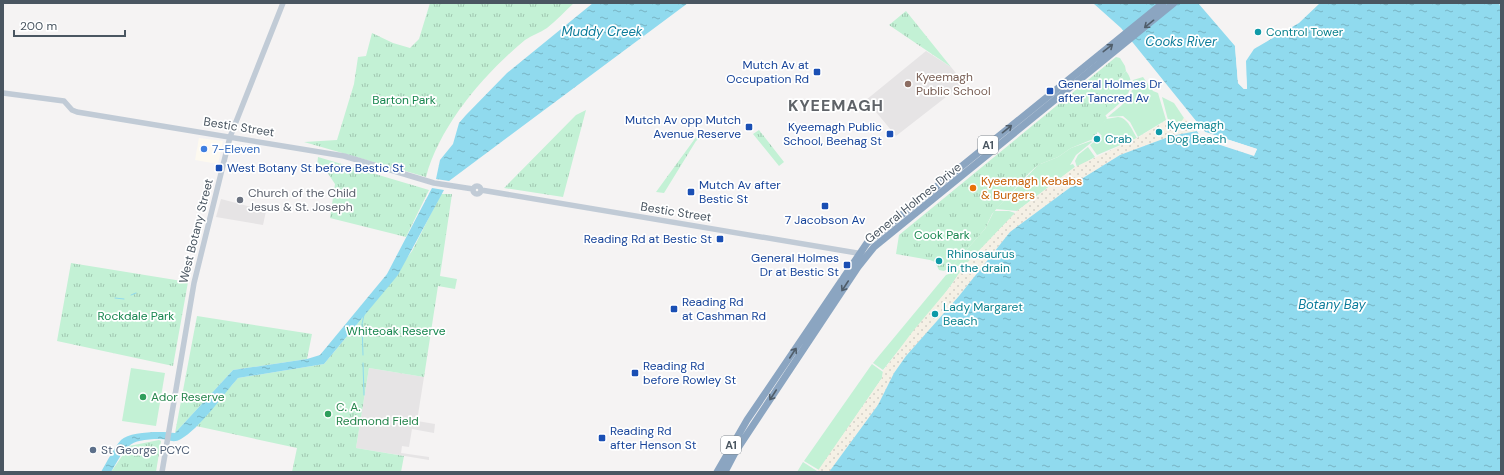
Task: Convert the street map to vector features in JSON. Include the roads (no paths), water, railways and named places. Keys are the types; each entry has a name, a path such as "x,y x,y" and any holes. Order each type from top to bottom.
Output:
{"highway":[{"name":"General Holmes Drive","path":"725,472 736,451 868,254 880,242 1121,42 1163,3"},
{"name":"General Holmes Drive","path":"717,472 747,420 858,252 867,243 1121,42 1174,3"}],"main road":[{"name":"West Botany Street","path":"162,472 194,285 230,137 283,3"},
{"name":"Bestic Street","path":"3,93 64,101 72,110 77,112 344,156 446,186 472,189 477,185 481,190 868,254"}],"water":[{"name":"Muddy Creek","path":"593,3 688,3 449,181 436,179 440,160 453,144 459,123 466,115 507,73"},
{"name":"Botany Bay","path":"1093,3 1198,3 1235,46 1238,83 1244,89 1247,88 1246,61 1254,49 1299,23 1320,3 1499,3 1501,9 1501,472 829,472 878,405 894,373 906,356 959,296 1010,232 1083,178 1120,155 1171,136 1197,131 1202,139 1254,155 1257,149 1205,132 1121,28"},
{"path":"432,188 444,190 398,275 324,364 238,378 203,420 181,439 170,441 163,439 149,439 134,443 129,446 120,456 111,472 101,472 115,447 125,437 147,432 175,433 233,370 307,359 320,355 387,274"}],"waterway":[{"path":"131,295 136,293"},
{"path":"115,298 124,299"},
{"path":"363,355 362,324 364,315"},
{"path":"363,363 364,395"}],"place":[{"name":"Control Tower","path":"1258,32"},
{"name":"Mutch Av at Occupation Rd","path":"817,72"},
{"name":"Kyeemagh Public School","path":"908,84"},
{"name":"General Holmes Dr after Tancred Av","path":"1050,91"},
{"name":"Mutch Av opp Mutch Avenue Reserve","path":"749,127"},
{"name":"Kyeemagh Dog Beach","path":"1159,132"},
{"name":"Kyeemagh Public School, Beehag St","path":"890,134"},
{"name":"Crab","path":"1097,139"},
{"name":"7-Eleven","path":"204,149"},
{"name":"West Botany St before Bestic St","path":"219,168"},
{"name":"Kyeemagh Kebabs & Burgers","path":"973,188"},
{"name":"Mutch Av after Bestic St","path":"691,192"},
{"name":"Church of the Child Jesus & St. Joseph","path":"240,200"},
{"name":"7 Jacobson Av","path":"825,206"},
{"name":"Reading Rd at Bestic St","path":"720,239"},
{"name":"Rhinosaurus in the drain","path":"939,261"},
{"name":"General Holmes Dr at Bestic St","path":"847,265"},
{"name":"Reading Rd at Cashman Rd","path":"674,309"},
{"name":"Lady Margaret Beach","path":"935,314"},
{"name":"Reading Rd before Rowley St","path":"635,373"},
{"name":"Ador Reserve","path":"143,397"},
{"name":"C. A. Redmond Field","path":"328,414"},
{"name":"Reading Rd after Henson St","path":"602,438"},
{"name":"St George PCYC","path":"93,450"}],"district":[{"name":"KYEEMAGH","path":"836,105"}],"water label":[{"name":"Cooks River","path":"1181,41"}],"park label":[{"name":"Barton Park","path":"404,100"},
{"name":"Cook Park","path":"942,235"},
{"name":"Rockdale Park","path":"136,316"},
{"name":"Whiteoak Reserve","path":"396,331"}]}
